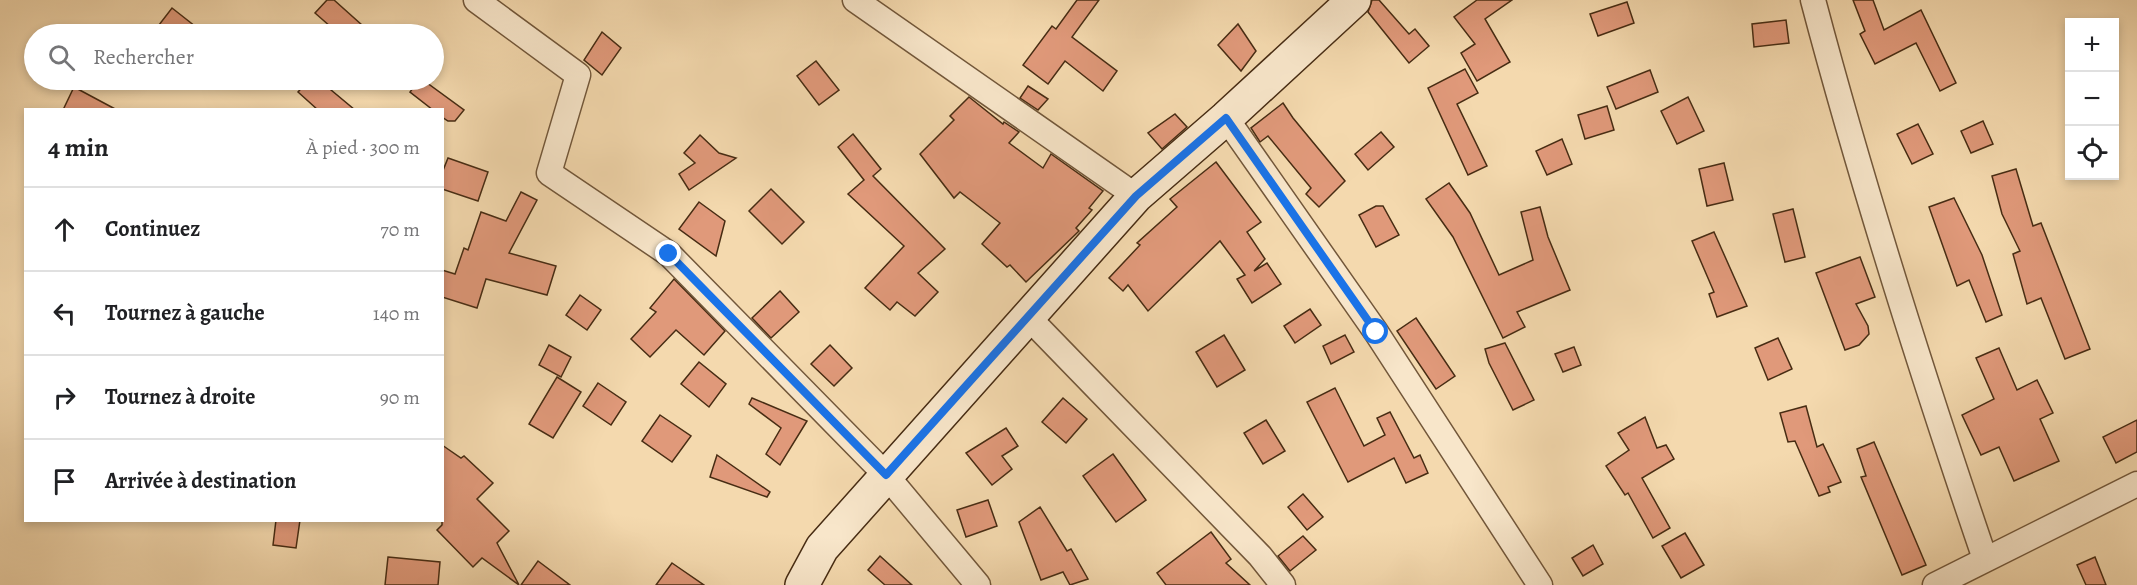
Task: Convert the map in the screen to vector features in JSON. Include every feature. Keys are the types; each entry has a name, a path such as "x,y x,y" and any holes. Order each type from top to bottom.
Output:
{"street":[{"path":"476,0 578,75 549,173 669,254 886,475 978,585"},
{"path":"855,0 1136,196"},
{"path":"802,585 822,548 1136,196 1226,118 1354,0"},
{"path":"1814,0 1852,146 1941,431 1985,559"},
{"path":"1226,118 1376,332 1540,585"},
{"path":"1028,317 1260,556 1283,585"},
{"path":"1935,585 2137,484"}],"building":[{"path":"327,0 334,0 361,24 328,24 315,13"},
{"path":"1077,0 1099,0 1072,37 1117,71 1103,91 1065,61 1048,84 1023,65 1052,26 1056,29"},
{"path":"1372,0 1379,0 1409,34 1415,29 1429,46 1409,63 1368,12"},
{"path":"1477,0 1512,0 1485,19 1510,62 1477,81 1461,53 1475,44 1454,17"},
{"path":"1853,0 1873,0 1884,30 1921,10 1956,83 1940,91 1916,43 1875,64 1860,34 1865,31"},
{"path":"1627,2 1634,23 1598,36 1590,14"},
{"path":"172,8 192,24 160,24"},
{"path":"1786,20 1789,43 1754,47 1752,24"},
{"path":"1238,24 1256,51 1241,71 1218,45"},
{"path":"602,32 621,48 602,75 584,60"},
{"path":"816,61 839,90 819,105 797,76"},
{"path":"1465,69 1478,93 1457,104 1487,166 1468,175 1428,88"},
{"path":"1650,70 1658,92 1616,109 1607,87"},
{"path":"1028,86 1048,99 1038,110 1020,98"},
{"path":"73,90 80,90 113,108 64,108"},
{"path":"300,90 331,90 353,108 316,108 298,92"},
{"path":"412,90 437,90 464,110 455,121 448,121 444,118 444,108 430,108 410,92"},
{"path":"969,97 1003,124 1004,122 1019,132 1009,143 1043,168 1051,154 1103,191 1089,208 1092,210 1076,228 1079,231 1026,282 1010,265 1007,267 982,244 1000,223 960,192 954,198 920,154 954,120 950,116"},
{"path":"1688,97 1704,131 1677,144 1661,111"},
{"path":"1283,103 1345,181 1319,207 1306,194 1311,188 1268,136 1260,142 1251,128"},
{"path":"1607,106 1614,130 1585,139 1578,115"},
{"path":"1175,114 1187,127 1162,149 1148,133"},
{"path":"1983,121 1993,144 1971,153 1961,131"},
{"path":"1918,124 1933,154 1912,164 1897,134"},
{"path":"1381,132 1394,147 1368,170 1355,154"},
{"path":"853,134 881,169 873,176 945,249 918,273 938,292 915,316 897,302 890,310 865,288 904,246 848,194 864,180 838,147"},
{"path":"700,135 719,153 736,158 689,190 679,174 695,163 684,153"},
{"path":"1562,139 1572,164 1547,175 1536,151"},
{"path":"448,158 488,172 478,201 444,190 444,168"},
{"path":"1216,162 1261,222 1247,232 1265,259 1254,271 1267,263 1281,284 1252,303 1237,279 1245,275 1220,241 1148,311 1128,285 1123,291 1109,278 1140,245 1137,243 1177,207 1170,199"},
{"path":"1724,163 1733,200 1707,206 1699,169"},
{"path":"2016,169 2033,226 2041,223 2090,349 2065,359 2041,298 2027,304 2013,254 2020,251 2002,214 1992,176"},
{"path":"1449,183 1470,213 1499,275 1533,260 1521,212 1540,207 1548,237 1570,290 1517,312 1525,327 1503,338 1453,237 1426,199"},
{"path":"771,189 804,222 782,244 749,211"},
{"path":"521,192 537,200 509,253 556,266 547,295 486,279 477,308 444,298 444,271 455,274 464,248 468,250 481,212 506,221"},
{"path":"1954,198 1982,255 2002,315 1986,322 1969,280 1957,286 1929,207"},
{"path":"699,202 725,221 716,256 679,229"},
{"path":"1376,206 1383,206 1399,235 1376,247 1359,215"},
{"path":"1793,209 1805,257 1785,262 1773,214"},
{"path":"1714,232 1747,306 1717,317 1709,294 1714,292 1692,241"},
{"path":"1860,257 1875,297 1856,304 1868,326 1869,334 1859,345 1845,350 1816,273"},
{"path":"674,279 725,331 704,355 676,330 650,357 631,339 656,312 650,308"},
{"path":"780,291 799,312 771,338 752,318"},
{"path":"580,295 601,310 587,330 566,315"},
{"path":"1310,309 1321,325 1295,343 1284,326"},
{"path":"1416,318 1455,376 1436,389 1397,331"},
{"path":"1224,335 1245,370 1217,387 1196,352"},
{"path":"1345,335 1354,352 1331,364 1323,346"},
{"path":"1778,338 1792,369 1768,380 1755,348"},
{"path":"1505,343 1534,400 1513,410 1489,363 1485,349"},
{"path":"549,345 571,357 561,377 539,365"},
{"path":"830,345 852,368 834,386 811,364"},
{"path":"1574,347 1581,365 1563,372 1555,354"},
{"path":"1999,348 2017,390 2037,380 2053,413 2040,419 2059,461 2014,481 1999,447 1981,455 1962,415 1994,399 1976,358"},
{"path":"699,362 726,384 709,407 681,384"},
{"path":"557,377 581,392 553,438 529,424"},
{"path":"598,383 626,402 611,425 583,406"},
{"path":"1335,388 1364,446 1385,435 1377,418 1390,412 1414,458 1420,455 1428,473 1406,483 1394,458 1348,482 1307,402"},
{"path":"752,398 807,421 780,465 766,454 781,428 749,404"},
{"path":"1063,398 1087,419 1066,443 1042,422"},
{"path":"1806,406 1817,447 1823,444 1841,482 1828,487 1830,492 1819,496 1795,441 1788,442 1780,413"},
{"path":"660,415 691,436 672,462 642,441"},
{"path":"1645,417 1657,448 1666,445 1674,459 1642,478 1670,528 1653,538 1628,493 1625,495 1606,466 1629,450 1618,433"},
{"path":"1266,420 1285,451 1263,464 1244,433"},
{"path":"2137,420 2137,452 2116,463 2103,437"},
{"path":"1006,428 1018,446 1002,456 1012,469 992,485 966,453"},
{"path":"1874,442 1926,565 1902,575 1861,477 1866,476 1857,449"},
{"path":"444,446 461,458 464,456 493,483 477,499 509,531 497,543 519,585 482,558 473,567 437,530 444,522"},
{"path":"1113,454 1146,500 1116,522 1083,476"},
{"path":"717,455 770,492 767,497 710,477"},
{"path":"1303,494 1323,517 1307,530 1288,507"},
{"path":"988,500 997,526 966,537 957,510"},
{"path":"1040,507 1067,551 1071,549 1088,579 1070,585 1063,572 1041,580 1019,522"},
{"path":"276,522 300,522 296,548 273,545"},
{"path":"1211,532 1231,559 1226,563 1250,585 1166,585 1157,573"},
{"path":"1685,533 1704,565 1681,578 1662,546"},
{"path":"1303,536 1316,550 1290,571 1278,556"},
{"path":"1593,545 1603,564 1583,576 1572,558"},
{"path":"880,556 912,585 885,585 868,570"},
{"path":"388,557 440,562 438,585 385,585"},
{"path":"2095,557 2106,585 2086,585 2077,565"},
{"path":"538,561 570,585 521,585"},
{"path":"672,563 704,585 656,585"}],"route":[{"path":"669,254 886,475 1136,196 1226,118 1376,332"}]}
